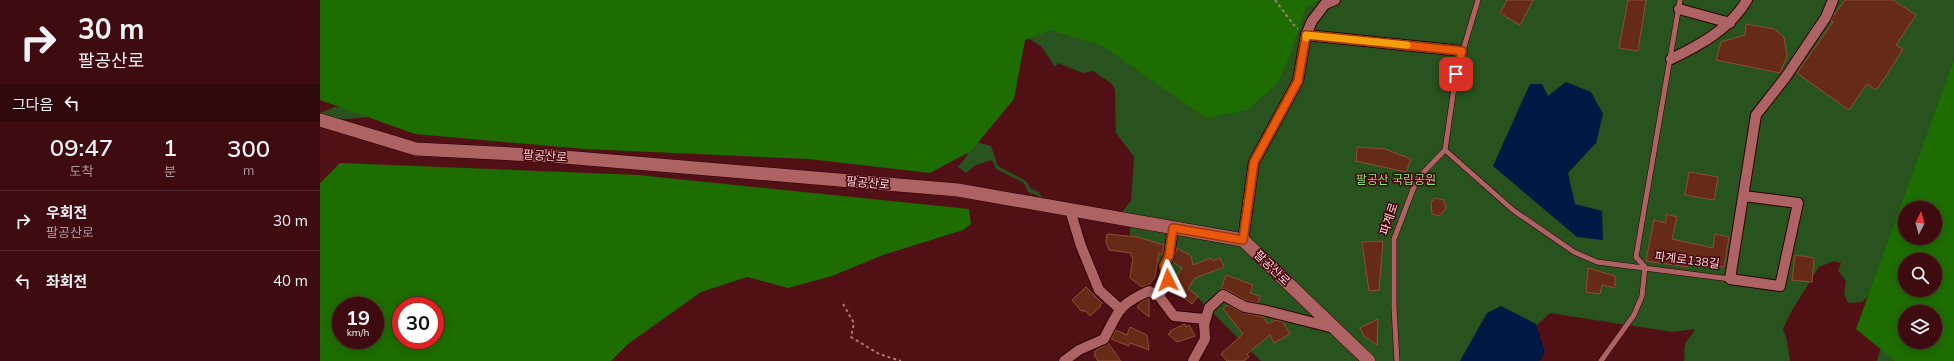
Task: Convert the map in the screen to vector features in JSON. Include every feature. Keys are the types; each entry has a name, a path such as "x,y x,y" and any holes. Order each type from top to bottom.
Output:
{"street":[{"path":"1243,240 1254,162 1298,81 1306,35 1312,21 1324,4 1335,0"},
{"path":"1671,59 1704,41 1730,23 1747,0"},
{"name":"파계로138길","path":"1730,279 1756,115 1785,78 1826,17 1833,0"},
{"path":"1679,5 1730,23"},
{"path":"1306,35 1462,51"},
{"name":"팔공산로","path":"320,120 416,149 560,157 958,190 1243,240 1369,361"},
{"path":"1730,279 1780,286 1798,203 1744,196"},
{"path":"1070,210 1081,246 1099,290 1120,308"},
{"path":"1159,296 1168,280 1164,266 1169,256 1173,228"},
{"path":"1064,361 1079,350 1104,339 1120,308 1129,300 1149,291 1159,296 1174,316 1204,319 1204,339 1193,361"},
{"path":"1204,325 1209,308 1223,295 1245,307 1336,329"}],"lane":[{"path":"1445,150 1456,74 1478,0"},
{"path":"1601,361 1634,314 1642,296 1645,268 1636,257 1679,5"},
{"name":"파계로138길","path":"1445,150 1513,210 1574,252 1597,262 1730,279"},
{"name":"파계로","path":"1397,361 1394,308 1394,239 1417,180 1445,150"}],"path":[{"path":"1275,0 1292,24 1306,35"},
{"path":"843,304 854,323 852,337 879,354 901,361"}],"green space":[{"path":"320,0 1318,0 1306,7 1290,56 1276,85 1247,110 1206,118 1101,45 1050,30 1025,40 1014,99 971,151 930,173 809,159 585,149 415,134 320,100"},
{"name":"팔공산 국립공원","path":"341,0 1954,0 1954,361 1877,361 1884,336 1877,288 1862,302 1848,303 1844,294 1846,281 1838,271 1841,263 1834,261 1819,267 1791,312 1783,329 1787,340 1790,361 1684,361 1684,349 1686,342 1695,329 1672,332 1550,313 1535,327 1508,361 1261,361 1182,282 1169,271 1134,250 1130,234 1130,224 1122,212 1131,201 1134,157 1116,133 1115,90 1112,84 1093,71 1083,73 1058,63 1055,67 1041,46 1024,36 969,140 991,146 998,166 1026,181 1031,189 1039,192 1042,197 1053,202 1028,192 1024,183 996,169 992,160 976,165 966,173 958,167 967,156 968,143 398,115 346,119 320,117 320,113 335,107 344,106"},
{"path":"1954,60 1954,361 1895,361 1856,329 1898,214 1898,245 1942,245 1942,201 1903,201"},
{"path":"340,163 638,175 969,209 971,224 963,230 883,255 832,276 788,288 747,277 701,292 628,344 611,361 320,361 320,183"}],"water":[{"path":"1566,82 1591,92 1603,114 1596,143 1568,173 1575,204 1602,211 1603,240 1577,237 1493,166 1530,84 1542,84 1548,96"},
{"path":"1501,306 1536,324 1545,352 1540,361 1460,361 1487,313"}],"building":[{"path":"1507,0 1533,0 1520,25 1500,13"},
{"path":"1628,0 1646,0 1638,51 1619,48"},
{"path":"1845,0 1893,0 1916,15 1896,45 1903,49 1888,73 1876,90 1867,84 1849,110 1797,73 1833,22 1831,21 1832,18"},
{"path":"1746,24 1774,29 1784,37 1787,56 1780,73 1716,60 1721,42 1745,35"},
{"path":"1357,147 1385,149 1411,159 1406,172 1356,161"},
{"path":"1689,172 1718,177 1714,200 1685,195"},
{"path":"1435,198 1444,200 1446,209 1439,216 1432,214 1431,202"},
{"path":"1666,214 1677,217 1672,239 1713,248 1715,234 1729,237 1724,267 1710,265 1711,260 1690,255 1688,267 1646,261 1654,220 1666,223"},
{"path":"1107,234 1137,237 1164,245 1162,255 1159,253 1155,277 1149,285 1142,287 1130,278 1133,257 1131,256 1131,253 1109,250 1106,242"},
{"path":"1383,241 1379,290 1369,291 1362,242"},
{"path":"1177,248 1191,256 1193,265 1211,258 1213,261 1220,258 1224,267 1195,278 1188,289 1198,296 1192,304 1171,288 1179,277 1177,276 1182,268 1173,262"},
{"path":"1795,255 1814,258 1812,282 1792,280"},
{"path":"1588,268 1615,276 1615,288 1602,285 1600,294 1586,292"},
{"path":"1226,275 1253,285 1250,293 1260,296 1258,303 1247,301 1226,289 1221,289"},
{"path":"1086,287 1102,303 1100,305 1101,306 1090,316 1086,311 1081,311 1072,300"},
{"path":"1149,298 1149,317 1137,307 1141,302"},
{"path":"1228,305 1244,313 1263,317 1268,324 1275,320 1283,322 1290,334 1274,343 1270,335 1247,354 1249,357 1244,361 1227,361 1221,354 1243,334 1223,309"},
{"path":"1378,319 1377,345 1364,336 1360,328"},
{"path":"1185,324 1186,327 1189,325 1195,336 1177,342 1168,334 1171,333 1170,331"},
{"path":"1130,327 1147,335 1149,350 1130,343 1129,346 1111,339 1116,330 1127,335"},
{"path":"1108,343 1121,361 1098,361 1094,355 1096,354 1094,352"}],"slow traffic":[{"path":"1306,38 1306,35 1407,45"}],"route":[{"path":"1168,280 1164,266 1169,256 1173,228 1243,240 1254,162 1298,81 1306,35 1462,51 1456,74"}]}
